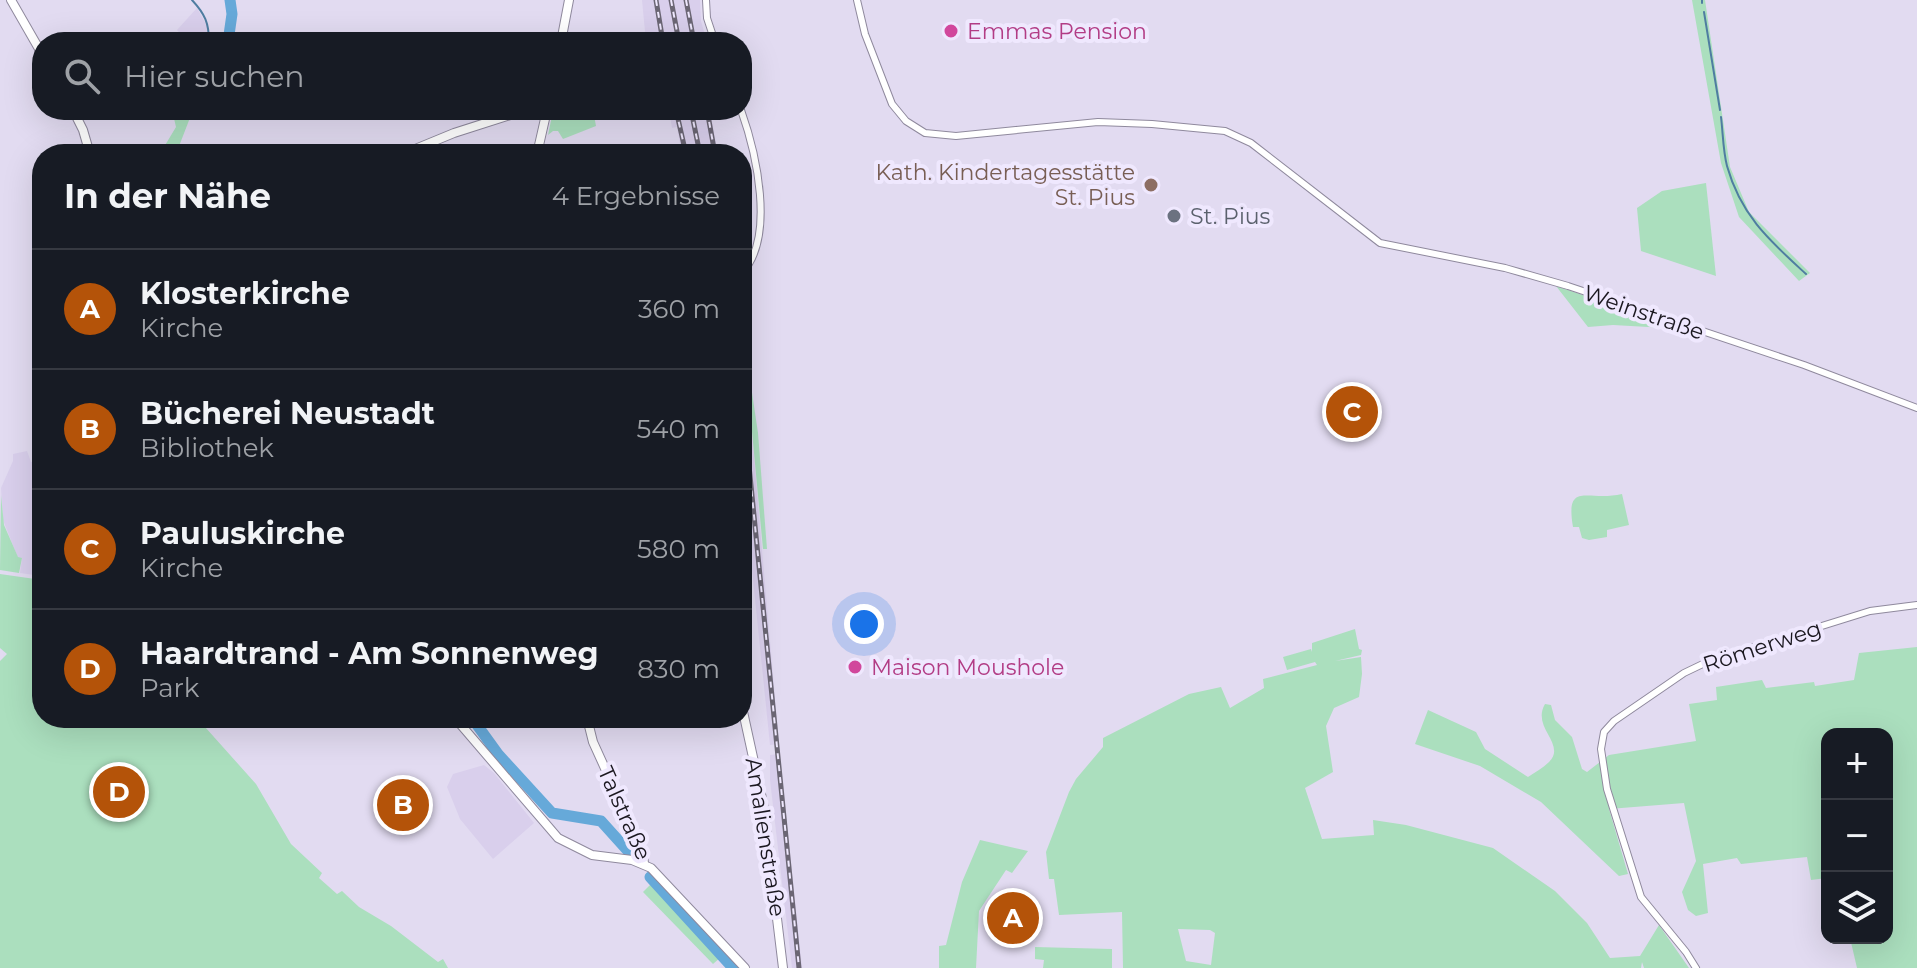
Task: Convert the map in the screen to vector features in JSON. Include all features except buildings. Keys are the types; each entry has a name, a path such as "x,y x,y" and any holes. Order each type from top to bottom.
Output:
{"main road":[{"path":"11,0 32,37"},
{"path":"563,32 569,0"},
{"path":"78,120 87,144"},
{"path":"427,144 495,120"},
{"path":"539,144 545,120"},
{"path":"464,728 558,838 592,855 644,864"},
{"name":"Talstraße","path":"590,728 638,839 644,864 660,877 745,968"},
{"name":"Amalienstraße","path":"747,728 763,803 783,968"},
{"path":"632,860 639,851 638,839"}],"street":[{"path":"706,0 712,32"},
{"name":"Weinstraße","path":"857,0 865,34 895,108 920,131 946,136 1098,122 1218,129 1251,143 1366,235 1385,244 1505,268 1568,286 1791,360 1917,408"},
{"path":"744,120 751,144"},
{"path":"752,149 760,204 752,259"},
{"name":"Römerweg","path":"1696,968 1641,897 1603,773 1601,749 1608,726 1684,673 1709,661 1866,612 1917,605"}],"shaded area":[{"path":"642,0 700,0 704,32 645,32"},
{"path":"197,8 207,26 207,32 177,30"},
{"path":"671,120 712,120 716,144 680,144 677,127 672,128"},
{"path":"752,435 779,744 770,745 752,570"},
{"path":"27,451 32,462 32,575 20,573 22,558 18,558 3,520 1,488 13,454"},
{"path":"779,754 802,968 792,968 770,780 770,755"},
{"path":"484,765 534,823 493,859 460,819 447,787 453,774"}],"green space":[{"path":"1692,0 1705,0 1730,167 1749,212 1810,273 1799,281 1739,217 1721,163"},
{"path":"174,120 189,120 180,144 166,144 176,127"},
{"path":"551,120 595,120 596,126 563,139 558,131 548,135"},
{"path":"1706,183 1716,276 1641,251 1637,208 1662,191"},
{"path":"1556,286 1684,329 1613,325 1588,327"},
{"path":"752,392 767,549 763,549 752,432"},
{"path":"1622,494 1629,525 1607,530 1607,537 1582,538 1579,527 1573,527 1571,512 1576,498"},
{"path":"1,495 4,525 18,557 22,558 19,573 0,570"},
{"path":"0,574 32,579 32,728 206,728 256,784 291,844 322,873 319,878 337,894 342,891 359,907 391,926 438,962 443,959 448,968 0,968 0,661 7,654 0,648"},
{"path":"1355,629 1359,649 1362,650 1361,655 1335,661 1361,657 1359,697 1334,708 1326,726 1333,772 1305,788 1322,839 1374,835 1373,820 1406,825 1493,848 1555,891 1587,923 1610,958 1640,956 1659,925 1689,968 1644,968 1642,962 1641,968 1123,968 1122,912 1059,915 1054,879 1049,879 1046,852 1069,792 1103,747 1103,738 1189,694 1221,687 1230,708 1264,688 1263,679 1317,665 1315,662 1287,670 1283,657 1311,649 1312,652 1312,643","holes":["1178,929 1210,930 1215,933 1211,965 1186,961"]},
{"path":"1917,647 1917,968 1857,968 1851,944 1893,944 1893,728 1821,728 1821,879 1811,880 1807,857 1741,864 1737,858 1703,864 1708,913 1696,916 1688,910 1682,892 1696,861 1684,803 1609,809 1628,874 1619,876 1541,802 1480,766 1415,744 1428,710 1476,732 1485,749 1528,777 1547,764 1553,755 1552,742 1542,721 1545,704 1551,705 1555,720 1572,737 1582,769 1587,772 1609,755 1696,741 1689,704 1717,700 1716,687 1762,680 1766,688 1814,682 1815,686 1854,680 1859,653"},
{"path":"980,840 1028,851 1012,873 1006,870 979,911 976,968 939,968 939,946 946,945 962,882"},
{"path":"652,883 721,957 713,964 643,892"},
{"path":"1035,947 1112,949 1112,968 1043,968 1044,960 1035,959"}],"waterway":[{"path":"192,0 205,19 208,32"},
{"path":"229,32 230,0"},
{"path":"1704,12 1720,110"},
{"path":"1721,117 1727,166 1740,199 1769,239 1806,274"},
{"path":"479,728 498,754 552,813 601,821 628,851"},
{"path":"650,877 733,968"}],"railway":[{"path":"656,0 661,32"},
{"path":"671,0 677,32"},
{"path":"686,0 692,32"},
{"path":"678,120 684,144"},
{"path":"693,120 698,144"},
{"path":"709,120 713,144"},
{"path":"752,496 799,968"}],"place":[{"name":"Emmas Pension","path":"951,31"},
{"name":"Kath. Kindertagesstätte St. Pius","path":"1151,185"},
{"name":"St. Pius","path":"1174,216"},
{"name":"Pauluskirche","path":"1352,412"},
{"name":"Maison Moushole","path":"855,667"},
{"name":"Haardtrand - Am Sonnenweg","path":"119,792"},
{"name":"Bücherei Neustadt","path":"403,805"},
{"name":"Klosterkirche","path":"1013,918"}]}
